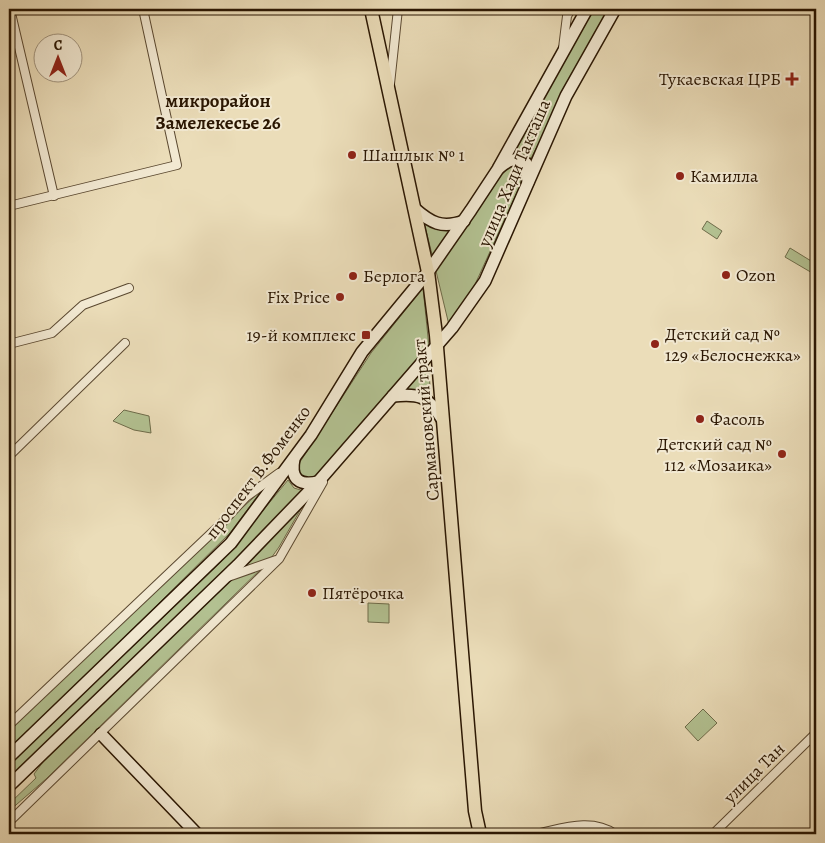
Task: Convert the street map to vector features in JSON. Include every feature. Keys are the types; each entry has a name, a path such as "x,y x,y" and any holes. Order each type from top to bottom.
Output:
{"main road":[{"name":"Сармановский тракт","path":"371,9 428,272 437,346 473,792 480,834"},
{"name":"улица Хади Такташа","path":"428,272 498,169 562,50 587,9"},
{"name":"улица Хади Такташа","path":"437,346 485,281 566,96 616,9"},
{"path":"498,169 512,159 526,163 528,184"},
{"path":"414,208 430,222 438,225 455,224 464,221"},
{"name":"проспект В.Фоменко","path":"9,757 231,543 294,458 362,352 428,272"},
{"path":"9,786 224,578 318,482 437,346"},
{"path":"393,396 419,396 432,404 442,419"},
{"path":"294,458 293,477 302,484 318,482"},
{"path":"101,734 197,834"}],"street":[{"path":"10,9 54,196"},
{"path":"9,206 177,165 143,9"},
{"path":"389,96 398,9"},
{"path":"562,50 567,16 571,9"},
{"path":"9,344 52,333 83,305 129,288"},
{"path":"9,456 125,343"},
{"path":"9,822 279,559 333,465"},
{"path":"9,725 220,525 246,498 285,469"},
{"path":"224,578 279,559"},
{"name":"улица Тан","path":"713,834 816,732"},
{"path":"534,834 578,825 607,829 614,834"}],"green space":[{"path":"594,9 609,9 529,162 513,153"},
{"path":"514,165 522,172 520,186 472,291 449,325 436,271 503,171"},
{"path":"707,221 722,231 717,239 702,229"},
{"path":"424,223 440,230 452,229 433,258"},
{"path":"790,248 816,264 814,274 785,257"},
{"path":"423,288 429,347 313,481 305,481 296,469 300,462 371,353"},
{"path":"428,361 431,398 402,391"},
{"path":"124,410 149,416 151,433 134,430 113,421"},
{"path":"288,480 294,488 304,491 243,556 9,779 9,765 220,563"},
{"path":"262,490 230,533 9,751 9,729 194,551"},
{"path":"302,507 269,561 46,779 9,811 9,804 36,778 34,774 49,754"},
{"path":"368,603 389,604 389,623 368,622"},
{"path":"703,709 717,723 698,741 685,727"}],"place":[{"name":"Тукаевская ЦРБ","path":"792,79"},
{"name":"Шашлык № 1","path":"352,155"},
{"name":"Камилла","path":"680,176"},
{"name":"Ozon","path":"726,275"},
{"name":"Берлога","path":"353,276"},
{"name":"Fix Price","path":"340,297"},
{"name":"19-й комплекс","path":"366,335"},
{"name":"Детский сад № 129 «Белоснежка»","path":"655,344"},
{"name":"Фасоль","path":"700,419"},
{"name":"Детский сад № 112 «Мозаика»","path":"782,454"},
{"name":"Пятёрочка","path":"312,593"}],"district":[{"name":"микрорайон Замелекесье 26","path":"218,112"}]}
